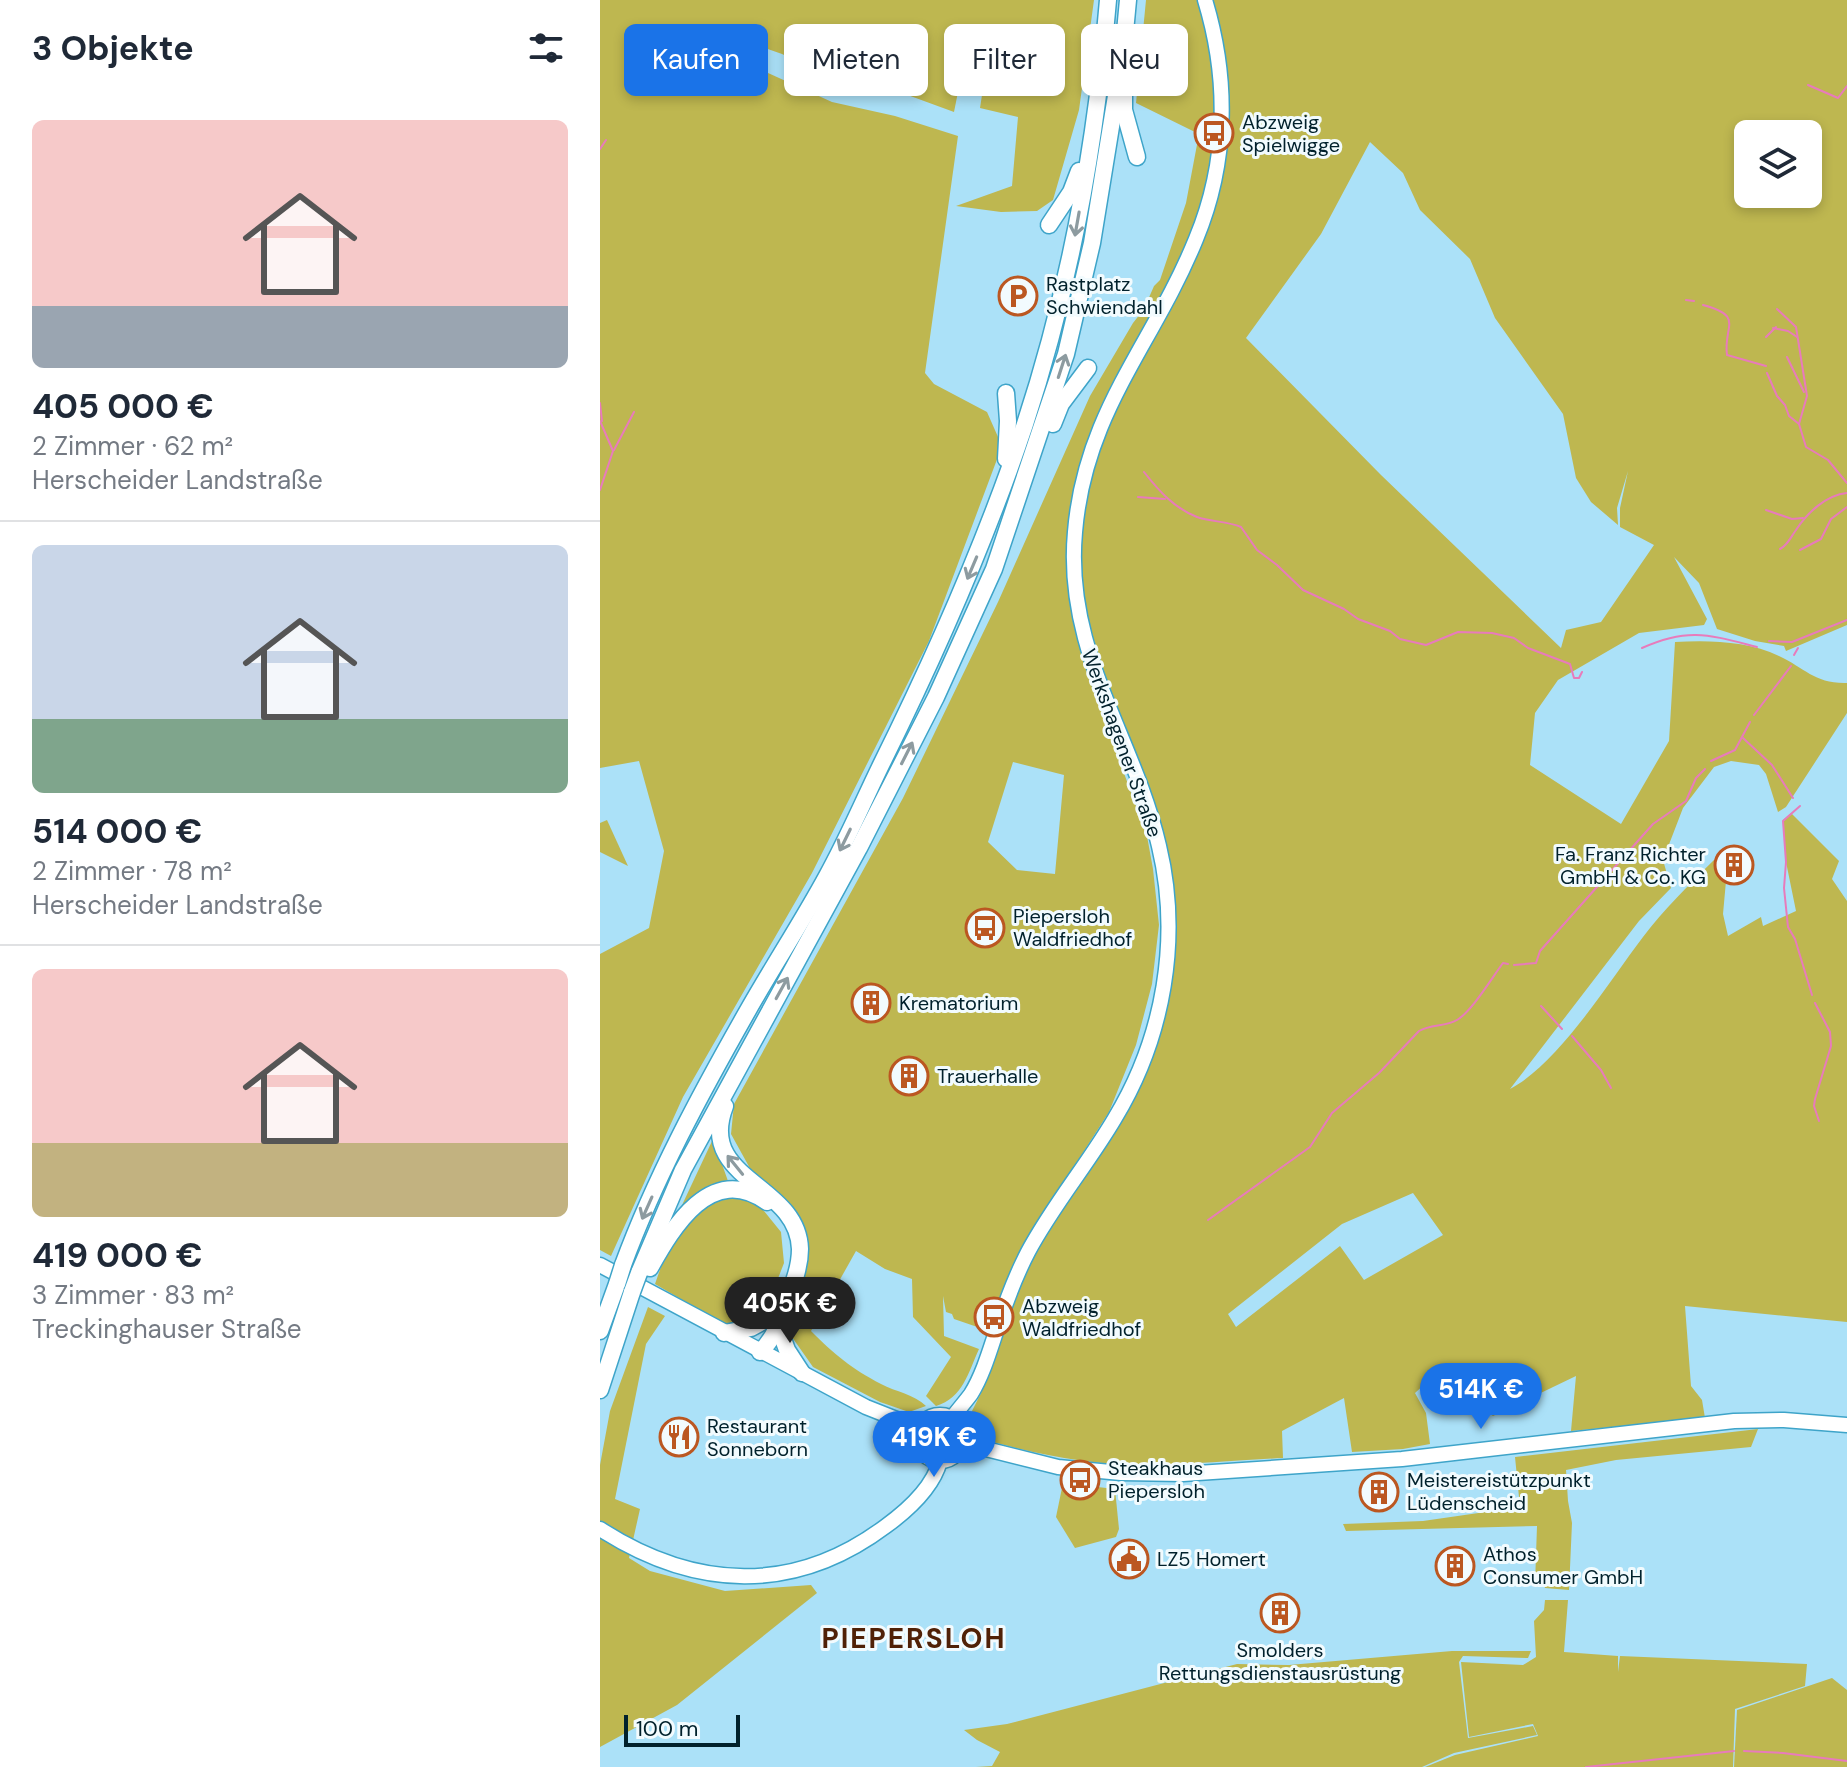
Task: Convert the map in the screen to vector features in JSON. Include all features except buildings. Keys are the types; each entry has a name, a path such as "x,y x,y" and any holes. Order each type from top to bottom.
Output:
{"highway":[{"path":"600,1390 624,1292 624,1259 666,1165 746,1014 828,875 910,706 974,564 1025,423 1074,241 1094,120 1108,0"},
{"path":"1126,24 1128,0"},
{"path":"642,1275 683,1170 859,848 936,697 994,569 1066,354 1092,243 1116,96"},
{"path":"1124,96 1124,110 1137,157"},
{"path":"1049,225 1071,192 1094,120"},
{"path":"1029,467 1044,446 1061,404 1088,368"},
{"path":"999,495 1007,454 1006,393"},
{"path":"745,1056 722,1114 720,1136 727,1157 781,1205 799,1238 796,1275 774,1322 802,1373"},
{"path":"600,1331 624,1292 642,1275 677,1222 695,1205 727,1191 750,1194 763,1199 778,1213 789,1230 793,1251 771,1342 760,1352"},
{"path":"600,1298 624,1292"},
{"path":"724,1333 774,1322"}],"main road":[{"name":"Werkshagener Straße","path":"952,1418 977,1382 1027,1255 1116,1118 1130,1091 1145,1059 1162,996 1168,940 1164,873 1148,806 1087,653 1077,599 1074,533 1087,461 1101,422 1198,237 1213,186 1220,144 1222,90 1219,56 1205,0"},
{"path":"600,1265 866,1407 919,1428"},
{"path":"935,1415 952,1418 962,1429 962,1443 953,1456 940,1461 929,1458 920,1449 917,1439 919,1428 925,1420 935,1415"},
{"path":"962,1443 1058,1467 1121,1473 1183,1474 1402,1459 1757,1420 1847,1425"},
{"path":"600,1529 650,1558 709,1575 751,1576 805,1568 854,1548 895,1520 930,1482 940,1461"}],"shaded area":[{"path":"600,0 1094,0 1091,24 1081,24 1079,110 1053,200 1037,211 1001,212 956,206 1012,186 1018,117 980,108 982,96 1065,96 1065,24 944,24 944,96 957,96 954,112 910,96 928,96 928,24 784,24 784,55 768,49 768,24 624,24 624,96 768,96 768,73 784,80 784,96 819,96 958,136 925,373 934,384 987,412 1002,446 929,641 812,873 683,1097 611,1256 600,1250 600,954 649,928 664,851 639,761 600,768"},
{"path":"1146,0 1847,0 1847,625 1786,651 1784,646 1717,629 1699,583 1674,557 1707,619 1704,625 1639,633 1558,680 1535,713 1530,765 1621,824 1669,741 1675,642 1715,642 1754,647 1779,656 1818,678 1847,683 1847,713 1786,807 1778,812 1766,774 1759,765 1731,761 1714,767 1683,808 1663,860 1671,888 1639,921 1510,1089 1547,1061 1564,1042 1651,927 1714,860 1726,881 1723,914 1728,936 1761,917 1763,926 1796,911 1786,862 1783,820 1791,813 1839,861 1832,879 1847,901 1847,1322 1685,1306 1691,1386 1702,1400 1705,1418 1571,1431 1576,1376 1493,1416 1439,1371 1415,1393 1426,1413 1430,1444 1403,1449 1352,1452 1344,1398 1282,1431 1283,1458 1131,1465 1041,1454 976,1437 969,1417 981,1393 1014,1289 1030,1257 1088,1171 1164,1005 1160,855 1110,721 1106,724 1147,836 1159,925 1152,984 1136,1045 1109,1112 1020,1251 989,1331 954,1319 952,1314 946,1312 943,1296 944,1336 979,1349 964,1384 953,1397 936,1406 926,1396 951,1357 913,1317 912,1279 885,1269 856,1251 811,1331 861,1373 926,1406 909,1412 880,1402 813,1367 787,1330 805,1270 802,1225 781,1196 752,1172 731,1134 734,1104 903,798 998,602 1090,396 1160,280 1186,203 1199,134 1136,103 1137,96 1188,96 1188,24 1144,24","holes":["1370,142 1403,173 1420,210 1470,259 1495,318 1563,414 1576,478 1591,502 1618,525 1617,508 1628,471 1620,508 1620,527 1654,545 1601,622 1566,630 1561,648 1381,475 1246,338 1321,234","1013,762 1064,775 1055,874 1017,870 988,842","1413,1193 1443,1235 1364,1280 1340,1246 1236,1327 1228,1314 1342,1224"]},
{"path":"607,820 628,866 600,852 600,823"},
{"path":"713,1139 728,1181 760,1206 781,1232 784,1263 767,1307 749,1321 727,1326 655,1284 683,1203"},
{"path":"648,1307 665,1316 646,1344 615,1499 640,1509 629,1558 650,1571 725,1591 811,1585 817,1593 677,1705 600,1747 600,1465 610,1411"},
{"path":"1758,1429 1751,1447 1616,1460 1566,1470 1572,1523 1569,1590 1535,1584 1537,1526 1346,1531 1343,1524 1423,1521 1520,1507 1515,1457"},
{"path":"1063,1483 1115,1489 1119,1529 1116,1537 1075,1548 1056,1517"},
{"path":"1545,1600 1568,1600 1564,1652 1618,1656 1618,1672 1620,1656 1807,1664 1805,1686 1735,1709 1733,1767 1425,1767 1455,1755 1538,1736 1533,1724 1469,1737 1461,1662 1523,1665 1536,1657 1534,1621 1544,1610"},
{"path":"1452,1651 1531,1651 1528,1658 1463,1656 1459,1662 1468,1738 1533,1726 1537,1735 1454,1753 1422,1767 976,1767 992,1766 1000,1752 964,1730 1007,1724 1237,1664 1289,1665"},
{"path":"1832,1678 1847,1690 1847,1767 1734,1767 1737,1710"}],"waterway":[{"path":"1808,85 1838,98 1847,86"},
{"path":"600,149 606,140"},
{"path":"1686,300 1694,301"},
{"path":"1703,305 1724,313 1728,318 1727,355 1766,366"},
{"path":"1777,309 1796,327 1807,396 1799,424"},
{"path":"1766,337 1776,327"},
{"path":"1773,328 1788,331 1797,337"},
{"path":"1787,357 1804,392"},
{"path":"1767,373 1789,416 1799,424 1806,447 1828,460 1847,483"},
{"path":"600,403 602,421"},
{"path":"614,450 634,412"},
{"path":"600,421 613,451 600,490"},
{"path":"1144,472 1181,509 1202,519 1241,527 1257,550 1303,590 1358,619 1390,631 1400,639 1426,645 1458,632 1492,633 1514,638 1528,648 1570,664 1574,678 1579,678 1582,672"},
{"path":"1780,549 1818,506 1832,497 1847,493"},
{"path":"1138,497 1165,499"},
{"path":"1800,550 1821,539 1831,519 1847,507"},
{"path":"1766,510 1792,519 1803,518"},
{"path":"1769,641 1792,642 1847,620"},
{"path":"1642,648 1687,635 1726,639 1757,647"},
{"path":"1794,655 1798,648"},
{"path":"1754,715 1791,666"},
{"path":"1711,761 1735,750 1750,722"},
{"path":"1743,738 1772,765 1793,798"},
{"path":"1514,965 1536,963 1540,951 1653,824 1686,801 1696,778 1705,769"},
{"path":"1800,806 1783,821 1784,888 1788,927 1795,939 1812,995"},
{"path":"1208,1220 1310,1147 1332,1113 1379,1073 1419,1031 1448,1024 1463,1016 1503,963 1508,964"},
{"path":"1815,1003 1830,1032 1831,1046 1815,1099 1819,1121"},
{"path":"1541,1006 1562,1029"},
{"path":"1572,1036 1601,1070 1611,1088"},
{"path":"1586,1767 1734,1751"},
{"path":"1744,1751 1847,1761"}],"place":[{"name":"Abzweig Spielwigge","path":"1214,133"},
{"name":"Rastplatz Schwiendahl","path":"1018,296"},
{"name":"Fa. Franz Richter GmbH & Co. KG","path":"1734,865"},
{"name":"Piepersloh Waldfriedhof","path":"985,928"},
{"name":"Krematorium","path":"871,1003"},
{"name":"Trauerhalle","path":"909,1076"},
{"name":"Abzweig Waldfriedhof","path":"994,1317"},
{"name":"Restaurant Sonneborn","path":"679,1437"},
{"name":"Steakhaus Piepersloh","path":"1080,1480"},
{"name":"Meistereistützpunkt Lüdenscheid","path":"1379,1492"},
{"name":"LZ5 Homert","path":"1129,1559"},
{"name":"Athos Consumer GmbH","path":"1455,1566"},
{"name":"Smolders Rettungsdienstausrüstung","path":"1280,1613"}],"district":[{"name":"PIEPERSLOH","path":"914,1638"}]}
